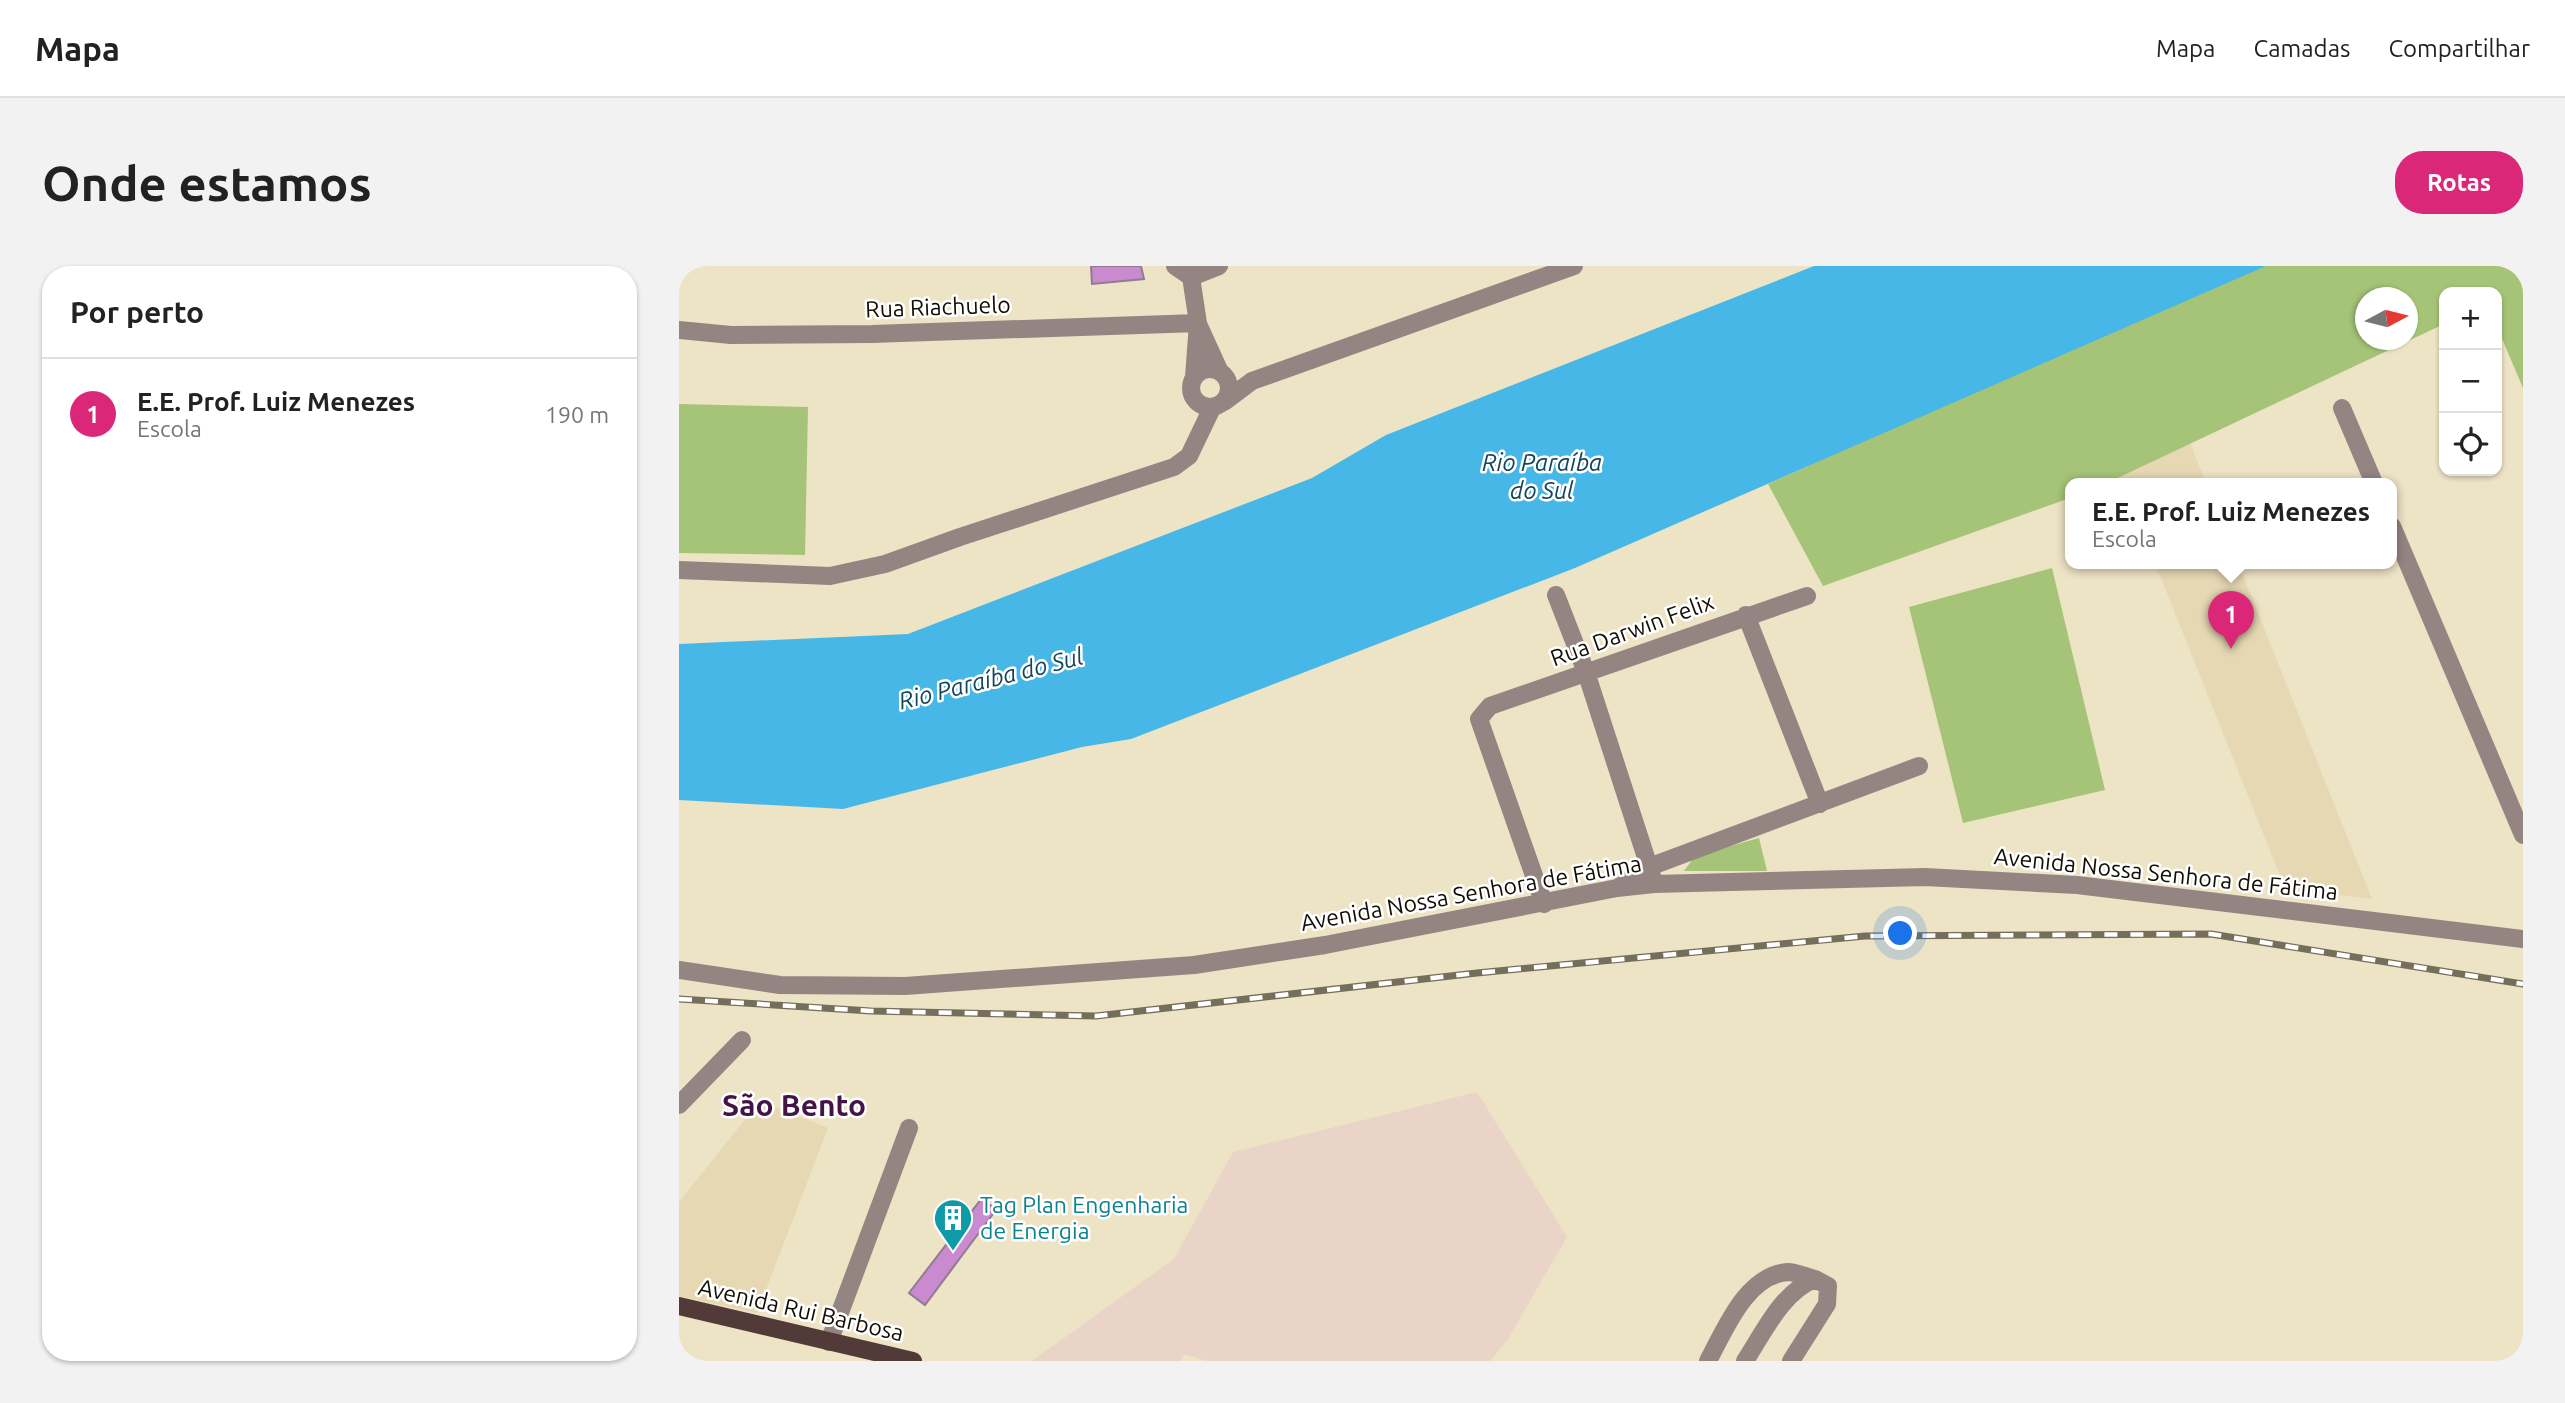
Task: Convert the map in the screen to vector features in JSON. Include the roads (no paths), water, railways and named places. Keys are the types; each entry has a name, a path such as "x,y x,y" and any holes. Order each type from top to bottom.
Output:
{"main road":[{"name":"Avenida Rui Barbosa","path":"679,1306 913,1361"}],"street":[{"path":"1175,266 1193,272 1219,266"},
{"path":"1195,400 1202,406 1218,405 1252,381 1574,266"},
{"path":"1189,456 1195,400 1191,388 1198,323 1193,272"},
{"path":"679,570 830,576 885,564 1174,467 1189,456 1229,391 1198,323"},
{"name":"Rua Riachuelo","path":"679,330 731,335 872,334 1198,323"},
{"path":"1194,377 1207,369 1252,381"},
{"path":"2342,408 2372,478"},
{"path":"2397,538 2523,835"},
{"path":"1556,595 1586,672 1652,876 1820,804 1919,766"},
{"name":"Rua Darwin Felix","path":"1544,904 1479,719 1490,706 1807,596"},
{"path":"1746,615 1820,804"},
{"name":"Avenida Nossa Senhora de Fátima","path":"679,970 780,985 905,986 1194,965 1325,945 1544,904 1617,888 1652,876 1925,877 2077,885 2523,939"},
{"path":"679,1105 742,1040"},
{"path":"829,1342 909,1128"},
{"path":"1708,1361 1748,1294 1766,1279 1789,1272 1815,1279 1828,1286 1827,1304 1791,1361"},
{"path":"1745,1361 1778,1310 1800,1285 1815,1279"}],"water":[{"name":"Rio Paraíba do Sul","path":"1814,266 2266,266 1575,568 1131,739 1082,747 843,809 679,800 679,644 908,634 1312,478 1386,435"}],"railway":[{"path":"679,999 871,1011 1096,1016 1477,973 1865,936 2211,934 2523,984"}],"place":[{"name":"E.E. Prof. Luiz Menezes","path":"2231,649"},
{"name":"Tag Plan Engenharia de Energia","path":"953,1252"}],"district":[{"name":"São Bento","path":"794,1106"}]}
